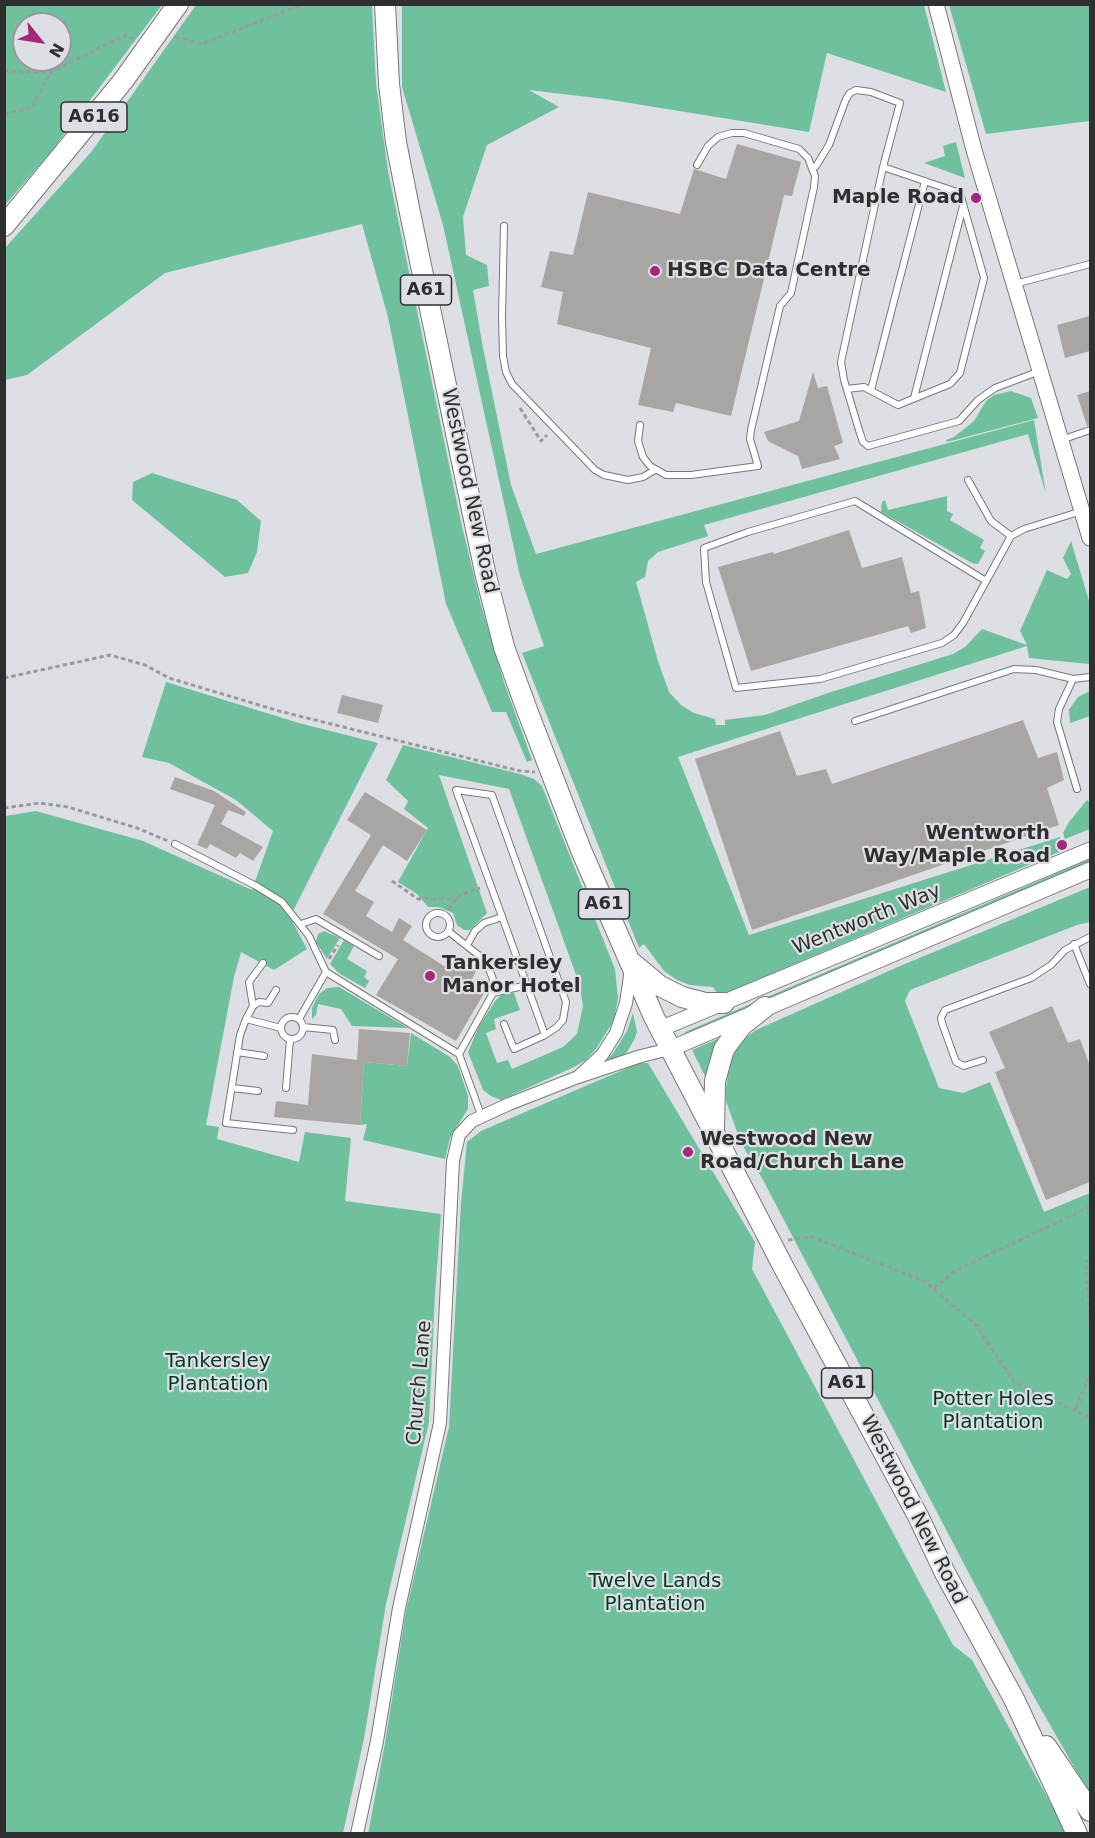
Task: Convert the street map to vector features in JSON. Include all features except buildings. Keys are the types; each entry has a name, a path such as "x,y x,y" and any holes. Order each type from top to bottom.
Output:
{"highway":[{"name":"A616","path":"4,226 123,81 178,4"},
{"name":"Westwood New Road","path":"385,4 389,84 396,142 476,533 504,647 552,774 581,850 660,1029 918,1516 945,1573 1014,1699 1077,1833"},
{"path":"629,963 660,986 682,998 705,1003 724,1003"},
{"path":"714,1134 715,1081 724,1049 742,1025 765,1007"},
{"name":"Westwood New Road","path":"1014,1699 1090,1811"}],"street":[{"path":"936,4 954,78 1060,440 1086,516 1090,538"},
{"name":"Wentworth Way","path":"660,1029 1090,850"},
{"name":"Wentworth Way","path":"670,1049 1090,870"},
{"name":"Church Lane","path":"578,1077 602,1055 616,1033 626,1003 629,963"},
{"name":"Church Lane","path":"357,1833 399,1608 440,1424 453,1161 459,1135 481,1115 578,1077 670,1049"}],"lane":[{"path":"812,169 829,145 850,93 856,90 871,92 900,103 883,167 841,362 861,436 868,446 959,421 968,414 978,400 995,388 1041,370"},
{"path":"640,425 638,441 643,457 655,470 666,475 675,476 758,466 752,452 751,430 780,306 791,293 814,187 812,169 808,158 799,149 744,133 732,133 718,137 708,146 697,165"},
{"path":"847,389 864,387 898,405 950,384 960,373 984,278 960,193 883,167"},
{"path":"871,390 925,181"},
{"path":"914,398 963,206"},
{"path":"504,226 503,356 506,372 512,384 595,470 604,475 628,480 643,477 655,470"},
{"path":"1015,284 1090,264"},
{"path":"1060,440 1090,430"},
{"path":"968,480 991,521 1011,536"},
{"path":"986,581 855,501 748,532 704,548 706,582 736,688 820,679 942,643 958,630 986,581 1011,536 1024,528 1086,516"},
{"path":"855,721 1014,669 1036,670 1073,679 1090,677"},
{"path":"1073,679 1059,709 1057,722 1077,789"},
{"path":"504,1024 514,1049 545,1035 557,1027 563,1020 566,1002 492,795 456,790 545,1035"},
{"path":"175,844 282,902 301,924 325,970 459,1054 481,1115"},
{"path":"432,915 443,915 450,924 448,931 442,936 434,937 426,929 427,921 432,915"},
{"path":"467,945 475,931 484,923 502,917"},
{"path":"301,924 316,919 379,956"},
{"path":"448,931 486,961 494,982 493,993 459,1054"},
{"path":"983,1060 964,1066 956,1062 942,1023 941,1018 945,1010 1042,972 1074,944 1090,937"},
{"path":"1074,944 1090,984"},
{"path":"253,1006 249,982 263,963"},
{"path":"299,1019 325,970"},
{"path":"493,993 527,985"},
{"path":"276,990 268,1003 259,1002 253,1006 240,1035 226,1124 293,1130"},
{"path":"291,1017 299,1019 303,1027 301,1035 290,1039 283,1035 280,1028 284,1020 291,1017"},
{"path":"246,1019 280,1028"},
{"path":"303,1027 333,1030 335,1040"},
{"path":"286,1088 290,1039"},
{"path":"237,1052 264,1056"},
{"path":"232,1088 258,1091"}],"path":[{"path":"161,29 181,40 201,44 304,4"},
{"path":"72,62 125,35"},
{"path":"4,114 32,108 51,72"},
{"path":"4,678 110,655 145,665 169,678 279,711 520,771 552,774"},
{"path":"4,808 40,803 68,807 137,828 175,844"},
{"path":"392,881 418,899 457,899"},
{"path":"443,915 460,896 490,884"},
{"path":"325,970 344,935"},
{"path":"934,1287 956,1270 1090,1207"},
{"path":"772,1243 812,1237 926,1282 977,1326 1016,1383 1076,1408 1090,1417"},
{"path":"1090,1261 1086,1261 1090,1323"},
{"path":"1076,1408 1090,1375"}],"green space":[{"path":"5,4 162,5 50,153 5,205"},
{"path":"196,5 372,5 376,83 388,171 461,522 481,605 504,682 532,760 527,762 506,712 492,712 446,604 388,317 362,224 165,273 27,375 5,380 5,248 92,151"},
{"path":"402,5 924,5 946,92 827,53 809,132 605,99 529,90 559,107 487,145 463,217 466,255 487,265 489,286 473,290 511,485 536,554 1034,420 1046,494 1028,434 704,525 708,536 658,552 648,561 645,577 636,582 669,692 681,705 694,713 715,719 716,725 725,725 725,720 765,715 953,654 965,647 982,629 1027,645 1020,631 1047,570 1067,579 1071,574 1063,558 1071,541 1090,604 1089,664 1029,658 1027,646 678,757 749,935 1060,837 1059,852 766,976 770,982 724,1003 713,987 690,985 677,980 664,971 644,944 639,948 522,653 544,646 520,576 443,225 402,87"},
{"path":"949,5 1090,5 1090,121 986,134"},
{"path":"956,142 965,178 924,163 945,156 943,146"},
{"path":"1011,391 1031,398 1038,418 947,442 946,440 954,437 974,421 986,401 994,395"},
{"path":"152,473 237,500 261,521 257,552 248,573 225,577 132,500 133,482"},
{"path":"947,496 947,511 953,514 950,520 984,540 980,548 985,551 978,564 972,563 881,512 882,502 885,500 888,510"},
{"name":"Tankersley Plantation","path":"166,682 299,723 378,743 290,917 307,949 274,970 241,952 234,977 206,1125 219,1127 217,1139 299,1162 305,1132 351,1138 345,1201 441,1214 429,1422 386,1604 364,1739 343,1833 5,1834 5,816 36,811 143,841 252,890 273,831 236,800 169,763 142,757"},
{"path":"1090,691 1090,716 1070,723 1069,710 1078,697"},
{"path":"403,745 520,774 534,779 542,786 615,969 618,998 614,1020 596,1049 586,1060 572,1068 501,1100 483,1090 468,1052 479,1026 496,1000 504,992 514,993 520,1010 494,1019 496,1029 486,1033 497,1063 508,1060 512,1069 563,1047 577,1034 583,1006 579,983 509,789 439,775 487,913 470,930 464,930 457,925 453,913 439,907 428,907 417,894 398,882 428,828 404,809 408,801 386,780"},
{"path":"1087,800 1090,803 1090,829 1065,839 1063,833 1069,822"},
{"path":"1090,859 1090,863 686,1035 685,1032"},
{"name":"Potter Holes Plantation","path":"1090,887 1090,922 910,990 905,1001 939,1088 963,1093 990,1082 1044,1212 1090,1193 1090,1795 1029,1688 763,1180 741,1143 726,1101 726,1089 729,1066 736,1049 746,1037 756,1030 900,966"},
{"path":"324,931 340,938 327,959 316,942 318,934"},
{"path":"344,940 354,946 347,959 367,971 364,977 369,981 365,988 340,974 330,964"},
{"path":"339,987 408,1028 352,1026 341,1009 318,1004 316,1015 312,1019 312,1008 319,994 327,988"},
{"path":"633,1013 637,1032 627,1052 618,1060 602,1066 627,1031"},
{"path":"411,1033 450,1057 458,1066 468,1096 468,1109 450,1138 445,1159 363,1140 367,1124 360,1125 364,1062 407,1066"},
{"path":"727,1035 710,1086 692,1050"},
{"name":"Twelve Lands Plantation","path":"639,1063 648,1063 755,1242 752,1269 953,1645 972,1660 1067,1833 368,1834 406,1611 449,1427 461,1203 467,1142 481,1131"}],"place":[{"name":"Maple Road","path":"976,198"},
{"name":"HSBC Data Centre","path":"655,271"},
{"name":"Wentworth Way/Maple Road","path":"1062,845"},
{"name":"Tankersley Manor Hotel","path":"430,976"},
{"name":"Westwood New Road/Church Lane","path":"688,1152"}]}
